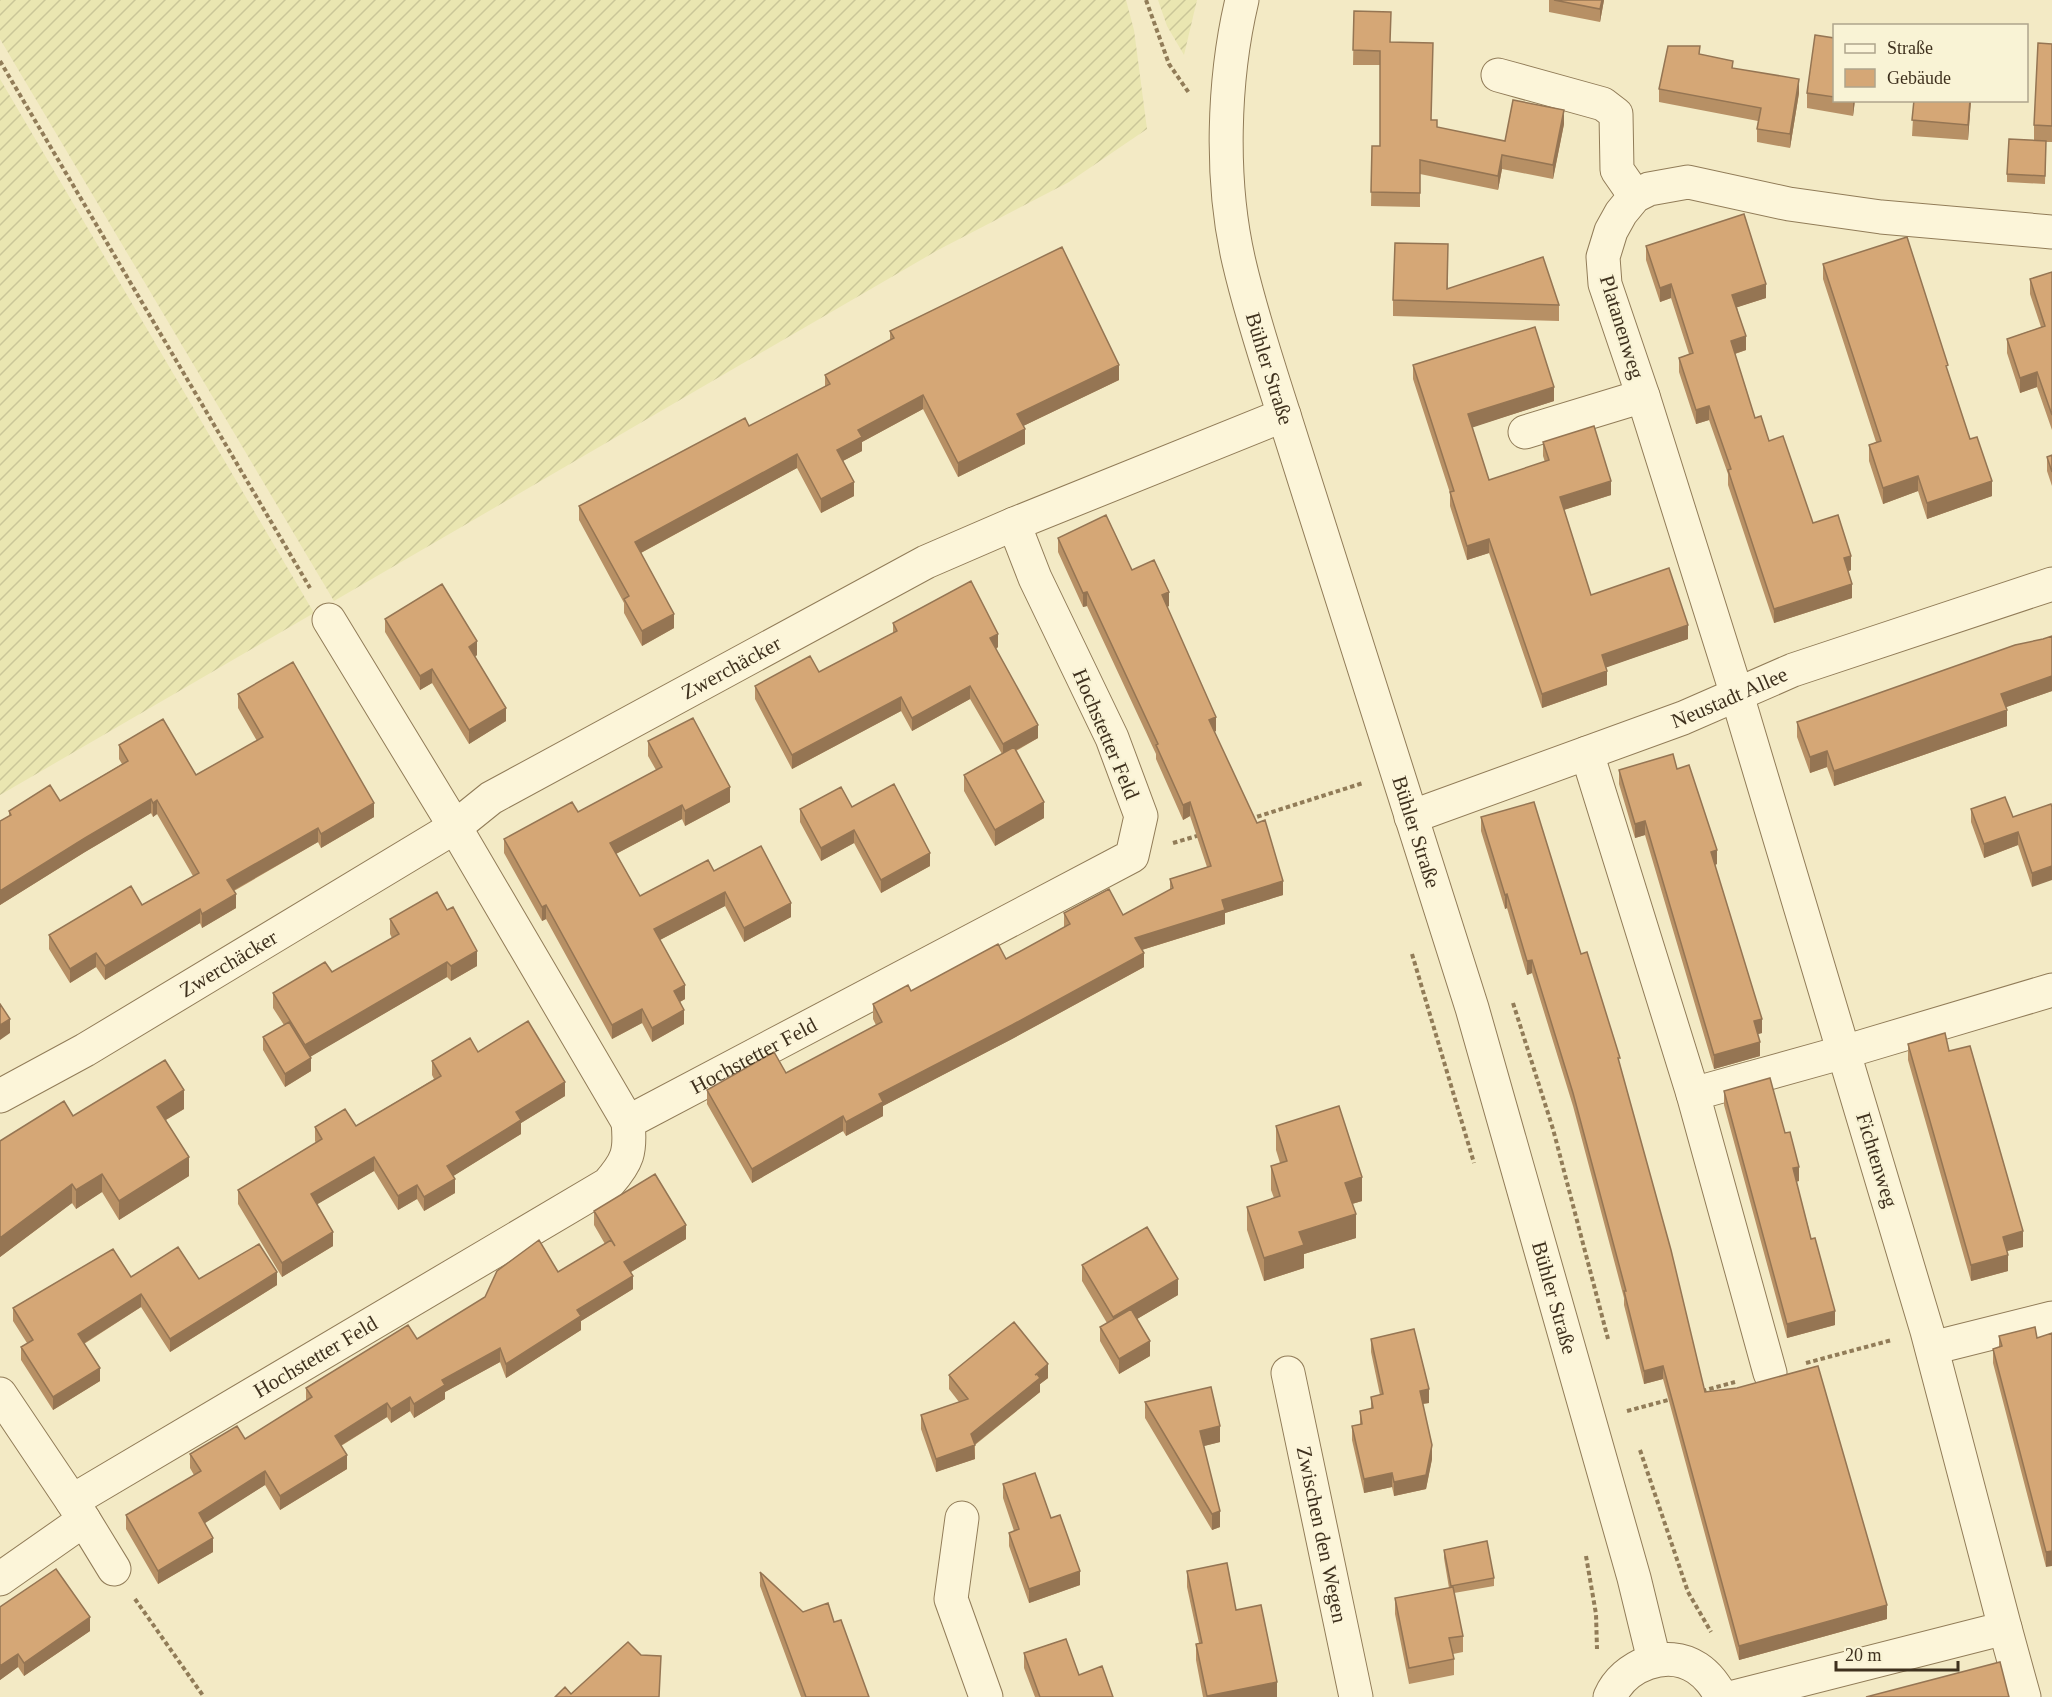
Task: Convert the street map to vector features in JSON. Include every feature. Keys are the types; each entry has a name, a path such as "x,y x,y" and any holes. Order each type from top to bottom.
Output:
{"street":[{"name":"Bühler Straße","path":"1242,0 1234,43 1225,137 1230,202 1238,260 1284,415 1473,1008 1634,1578 1654,1660"},
{"path":"1498,75 1603,104 1616,114 1617,170 1635,196 1649,189 1688,182 1789,204 1881,218 2052,232"},
{"name":"Platanenweg","path":"1635,196 1621,213 1611,231 1603,256 1605,284 1643,396 1737,695"},
{"path":"1525,432 1643,396"},
{"path":"1014,524 1284,415"},
{"name":"Zwerchäcker","path":"0,1096 85,1050 455,826 491,798 926,562 1014,524"},
{"name":"Hochstetter Feld","path":"0,1580 78,1511 609,1184 624,1166 630,1143 628,1122 1132,856 1141,816 1112,738 1035,578 1014,524"},
{"name":"Neustadt Allee","path":"1411,817 1683,718 1793,670 2052,584"},
{"path":"329,620 455,826 628,1122"},
{"name":"Fichtenweg","path":"1737,695 1932,1348 2024,1697"},
{"path":"1587,753 1693,1094 1770,1373"},
{"path":"1693,1094 2052,990"},
{"path":"1932,1348 2052,1318"},
{"name":"Zwischen den Wegen","path":"1288,1373 1356,1697"},
{"path":"0,1394 114,1569"},
{"path":"962,1518 951,1599 986,1697"},
{"path":"1734,1697 2005,1628"},
{"path":"1610,1697 1621,1678 1637,1667 1654,1660 1676,1660 1696,1667 1712,1681 1722,1697"}],"path":[{"path":"1146,0 1169,64 1189,94 1228,101"},
{"path":"0,61 329,620"},
{"path":"1244,820 1397,772"},
{"path":"1132,856 1210,831"},
{"path":"1510,994 1553,1129 1610,1344"},
{"path":"1624,1400 1631,1422"},
{"path":"1638,1443 1688,1592 1713,1636"},
{"path":"114,1569 204,1697"}],"shaded area":[{"path":"0,0 1126,0 1134,30 1147,129 1069,182 938,250 334,601 0,39"},
{"path":"1158,0 1197,0 1184,55 1167,26"},
{"path":"0,79 314,613 0,795"}],"building":[{"path":"1554,0 1602,0 1600,9"},
{"path":"1354,11 1391,12 1390,42 1433,43 1431,120 1437,120 1437,127 1505,141 1513,100 1564,110 1553,165 1502,155 1498,176 1420,160 1420,193 1371,192 1372,146 1380,146 1380,51 1353,50"},
{"path":"1815,35 1833,38 1833,97 1807,93"},
{"path":"2038,43 2052,44 2052,126 2034,125"},
{"path":"1668,46 1700,46 1699,54 1733,61 1732,68 1799,79 1790,134 1757,129 1761,108 1659,89"},
{"path":"1914,102 1970,102 1968,125 1912,120"},
{"path":"2009,139 2046,141 2045,176 2007,174"},
{"path":"1744,214 1766,284 1732,295 1746,336 1731,341 1755,418 1761,416 1769,441 1783,436 1813,523 1838,515 1851,556 1844,558 1852,584 1774,609 1709,406 1696,410 1679,358 1693,353 1671,284 1660,288 1646,246"},
{"path":"1907,237 1970,439 1977,437 1992,481 1927,503 1918,476 1883,488 1869,445 1881,441 1823,264"},
{"path":"1395,243 1448,244 1447,289 1543,257 1559,305 1393,300"},
{"path":"1062,247 1119,365 1017,414 1025,429 958,463 923,395 858,430 862,437 837,450 854,482 821,499 797,454 635,542 674,614 642,631 624,599 629,596 579,506 745,418 749,426 830,384 825,375 894,338 890,331"},
{"path":"2052,272 2052,415 2037,372 2020,378 2007,339 2045,326 2030,279"},
{"path":"1535,327 1554,387 1468,414 1489,480 1549,460 1543,442 1594,426 1611,481 1560,497 1591,595 1669,568 1688,625 1602,655 1607,671 1542,694 1489,539 1467,546 1450,492 1454,491 1413,365"},
{"path":"2052,455 2052,472 2047,457"},
{"path":"1106,515 1132,570 1154,560 1169,592 1162,595 1216,717 1209,720 1257,823 1265,820 1283,881 1222,900 1225,910 1135,938 1144,953 879,1094 883,1102 846,1122 843,1116 752,1169 707,1090 774,1052 786,1073 882,1022 873,1004 908,985 911,991 998,944 1006,959 1070,924 1064,913 1109,889 1123,915 1173,888 1170,879 1211,866 1190,802 1183,805 1156,745 1158,744 1087,592 1083,593 1058,538"},
{"path":"971,581 998,634 990,638 1038,725 1003,744 970,686 912,718 901,697 792,755 755,686 810,656 819,672 897,631 893,623"},
{"path":"442,584 477,641 469,647 506,708 469,730 432,669 420,676 385,619"},
{"path":"2052,636 2052,676 2001,694 2007,710 1834,771 1827,751 1810,757 1797,722 2015,645"},
{"path":"293,662 374,803 321,834 318,828 227,880 236,894 202,914 200,909 105,966 96,953 70,969 49,935 131,886 142,905 199,873 157,800 153,803 151,799 0,891 0,821 11,815 9,811 50,785 60,801 128,761 119,745 163,719 196,775 263,737 238,694"},
{"path":"693,718 730,787 685,811 682,805 610,843 640,896 708,860 714,871 761,846 791,903 744,928 725,892 654,929 685,985 674,991 684,1010 652,1028 642,1009 612,1025 546,905 542,907 504,839 572,802 578,812 662,767 648,741"},
{"path":"1014,747 1044,802 995,830 964,775"},
{"path":"1673,754 1677,769 1689,765 1717,850 1711,852 1762,1019 1754,1021 1760,1042 1714,1055 1645,821 1635,824 1619,770"},
{"path":"894,784 930,853 881,880 854,830 821,848 800,809 841,787 852,807"},
{"path":"2005,797 2013,817 2051,804 2052,866 2032,873 2018,832 1984,844 1971,809"},
{"path":"1534,802 1581,954 1587,952 1620,1058 1618,1058 1671,1250 1705,1392 1737,1388 1818,1366 1887,1605 1739,1646 1663,1366 1644,1371 1624,1291 1626,1291 1573,1093 1532,960 1527,961 1481,817"},
{"path":"437,892 447,910 453,907 477,951 451,966 447,962 305,1045 273,993 325,962 332,972 399,934 390,919"},
{"path":"0,1004 10,1019 0,1025"},
{"path":"528,1021 565,1082 516,1112 521,1120 447,1166 455,1179 424,1197 417,1185 398,1196 374,1157 311,1194 333,1232 282,1263 238,1190 322,1139 315,1127 345,1109 356,1126 441,1076 432,1061 470,1038 478,1052"},
{"path":"289,1022 311,1058 285,1074 263,1037"},
{"path":"1945,1033 1949,1051 1970,1046 2023,1231 2003,1237 2008,1255 1971,1265 1908,1044"},
{"path":"165,1060 184,1090 157,1107 189,1157 119,1201 102,1174 76,1190 72,1184 0,1238 0,1141 64,1101 73,1116"},
{"path":"1770,1078 1785,1133 1790,1132 1799,1167 1793,1168 1811,1239 1815,1238 1835,1311 1787,1324 1724,1091"},
{"path":"1339,1106 1362,1177 1345,1183 1356,1214 1299,1232 1304,1245 1264,1258 1247,1207 1280,1196 1271,1166 1287,1161 1276,1126"},
{"path":"655,1174 686,1225 624,1262 633,1276 577,1310 581,1316 506,1364 500,1348 442,1380 445,1385 414,1404 410,1397 391,1409 387,1403 335,1436 347,1455 280,1496 265,1471 199,1513 213,1538 158,1571 126,1515 201,1471 190,1454 237,1426 245,1439 312,1397 306,1388 408,1325 417,1339 485,1297 497,1271 539,1240 558,1272 611,1240 615,1246 594,1211"},
{"path":"1147,1227 1178,1279 1113,1317 1082,1265"},
{"path":"259,1244 277,1272 170,1339 141,1294 78,1334 100,1368 53,1397 21,1347 33,1340 13,1308 113,1249 131,1277 178,1247 199,1279"},
{"path":"1131,1309 1150,1341 1119,1359 1100,1327"},
{"path":"1014,1322 1048,1364 1035,1375 1037,1374 1040,1378 971,1434 975,1445 936,1459 921,1415 968,1399 949,1375"},
{"path":"2035,1327 2037,1338 2052,1333 2052,1551 2046,1552 1993,1349 2002,1346 1999,1336"},
{"path":"1414,1329 1429,1389 1420,1391 1432,1445 1426,1475 1394,1482 1392,1473 1364,1479 1352,1426 1362,1424 1360,1411 1373,1408 1371,1397 1383,1394 1371,1339"},
{"path":"1211,1387 1220,1426 1200,1431 1220,1511 1212,1514 1145,1402"},
{"path":"1035,1473 1051,1518 1060,1515 1080,1571 1029,1589 1009,1533 1019,1529 1003,1484"},
{"path":"1487,1541 1494,1578 1451,1586 1444,1550"},
{"path":"1227,1563 1236,1610 1261,1605 1277,1682 1207,1696 1196,1644 1202,1643 1187,1571"},
{"path":"56,1569 90,1617 24,1663 18,1654 0,1666 0,1607"},
{"path":"760,1572 803,1612 828,1603 834,1622 841,1620 869,1697 806,1697"},
{"path":"1453,1587 1463,1636 1449,1638 1454,1659 1409,1668 1395,1598"},
{"path":"1066,1639 1079,1675 1102,1666 1113,1697 1040,1697 1024,1653"},
{"path":"628,1642 641,1655 661,1656 659,1697 555,1697 565,1687 571,1694"},
{"path":"2000,1662 2009,1697 1866,1697"}]}
